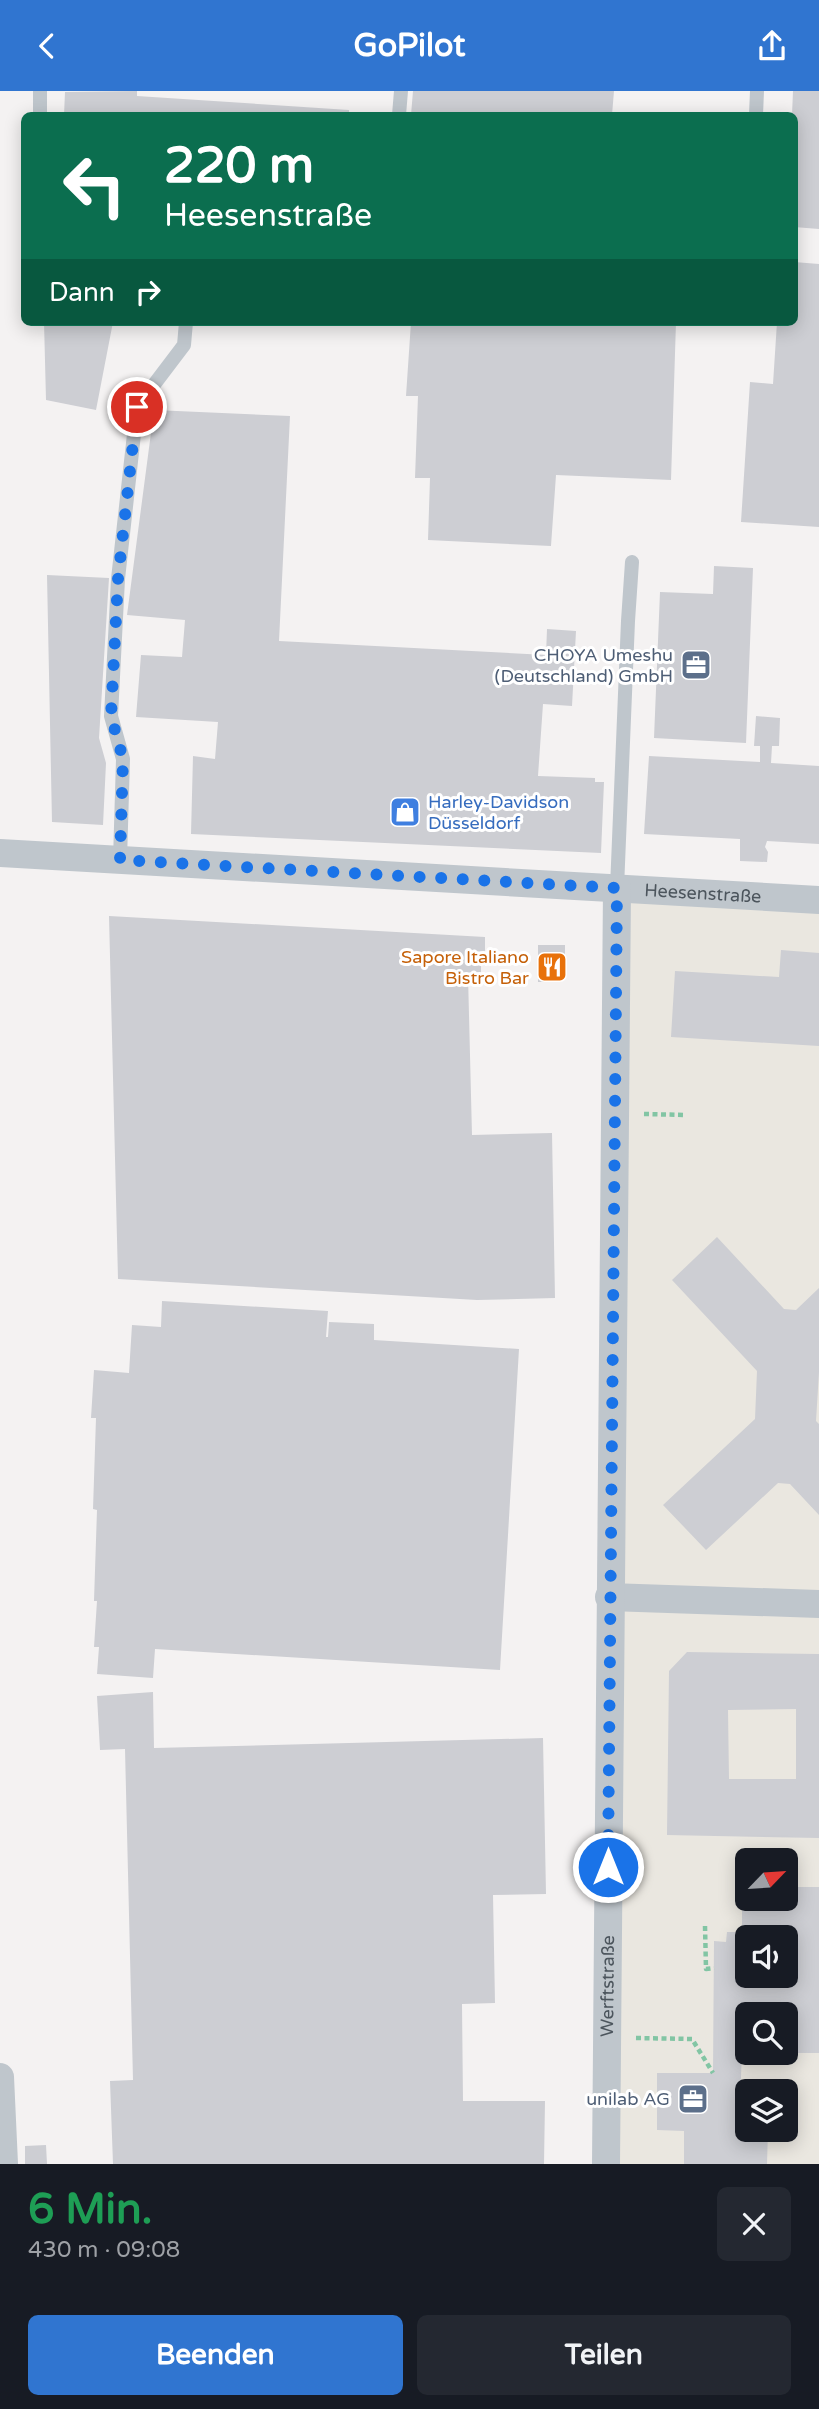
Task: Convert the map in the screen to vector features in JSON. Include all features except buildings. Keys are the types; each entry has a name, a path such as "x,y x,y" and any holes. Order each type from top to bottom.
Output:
{"street":[{"name":"Heesenstraße","path":"0,853 819,900"},
{"name":"Werftstraße","path":"606,2164 617,888"},
{"path":"609,1597 819,1604"},
{"path":"0,2077 4,2164"}],"lane":[{"path":"40,91 40,112"},
{"path":"399,112 401,91"},
{"path":"756,112 757,91"},
{"path":"120,860 123,759 111,716 118,579 137,407 184,345 186,326"},
{"path":"617,888 632,562"}],"path":[{"path":"615,1113 685,1115"},
{"path":"705,1926 706,1969 714,1968"},
{"path":"638,2038 692,2039 713,2073"}],"shaded area":[{"path":"613,890 819,898 819,2164 602,2164"}],"place":[{"name":"CHOYA Umeshu (Deutschland) GmbH","path":"696,665"},
{"name":"Harley-Davidson Düsseldorf","path":"405,812"},
{"name":"Sapore Italiano Bistro Bar","path":"552,967"},
{"name":"unilab AG","path":"693,2099"}],"route":[{"path":"137,407 118,579 111,716 123,759 120,860 617,888 608,1867"}]}
